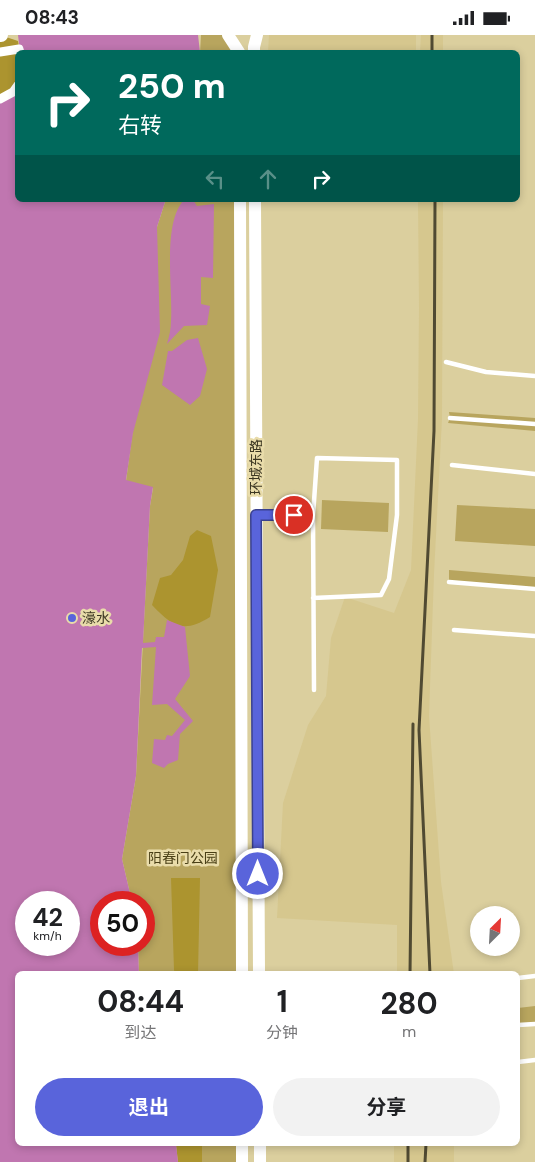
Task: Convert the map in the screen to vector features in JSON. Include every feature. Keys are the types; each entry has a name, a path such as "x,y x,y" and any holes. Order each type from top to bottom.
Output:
{"main road":[{"path":"228,35 238,50"},
{"path":"238,35 239,50"},
{"path":"254,50 257,35"},
{"name":"环城东路","path":"240,202 242,971"},
{"name":"环城东路","path":"254,202 259,971"},
{"path":"242,1146 242,1162"},
{"path":"260,1146 260,1162"}],"street":[{"path":"0,52 19,50"},
{"path":"0,99 15,89"}],"lane":[{"path":"446,362 486,372 535,377"},
{"path":"450,418 535,424"},
{"path":"313,598 381,595 389,579 397,515 397,460 317,458 313,516 313,598 314,690"},
{"path":"452,465 535,474"},
{"path":"256,515 313,516"},
{"path":"449,582 535,589"},
{"path":"454,630 535,636"},
{"path":"520,978 535,977"},
{"path":"520,1025 535,1023"},
{"path":"520,1062 535,1061"}],"shaded area":[{"path":"0,35 18,41 20,50 15,50 15,87 0,99"},
{"path":"18,35 198,35 200,50 20,50"},
{"path":"269,35 416,35 416,50 268,50"},
{"path":"421,35 443,35 443,50 420,50"},
{"name":"濠水","path":"15,87 15,202 165,202 157,227 160,332 133,433 126,480 153,487 150,506 143,643 155,642 156,637 164,637 167,620 185,627 190,676 175,699 193,721 180,734 178,760 164,768 152,763 154,739 165,740 167,735 172,736 185,720 167,704 152,705 156,647 142,648 136,776 122,859 129,891 90,891 90,956 138,956 139,971 15,971 15,1146 176,1146 178,1162 0,1162 0,99"},
{"path":"183,202 194,202 197,206 214,204 213,278 201,277 201,304 210,306 207,325 184,326 167,344 171,324 171,240 177,211"},
{"path":"418,202 443,202 442,419 429,716 441,882 454,971 397,971 397,925 277,918 283,803 308,725 326,696 331,638 345,597 394,613 411,570 418,419"},
{"path":"198,338 207,369 200,396 190,405 162,385 168,351 172,351 187,340"},
{"path":"197,530 211,536 218,570 210,617 192,625 178,625 172,623 152,605 160,578 171,575 183,560 190,536"},
{"path":"171,878 200,878 198,971 174,970"},
{"path":"176,1146 202,1146 202,1162 178,1162"},
{"path":"394,1146 454,1146 454,1162 394,1162"}],"green space":[{"path":"201,35 228,35 237,50 200,50"},
{"name":"阳春门公园","path":"165,202 240,202 242,971 139,971 138,956 155,956 155,891 129,891 122,859 136,776 150,506 153,488 126,481 157,250 157,227"},
{"path":"449,412 535,418 535,431 448,423 450,418"},
{"path":"322,500 389,503 388,532 321,529"},
{"path":"457,505 535,509 535,546 455,541"},
{"path":"449,570 535,577 535,590 449,582"},
{"path":"535,1006 535,1024 520,1025 520,1008"},
{"path":"176,1146 242,1146 242,1162 178,1162"}],"railway":[{"path":"432,35 432,50"},
{"path":"430,971 419,730 434,431 435,202"},
{"path":"410,971 413,724"},
{"path":"408,1146 408,1162"},
{"path":"425,1162 426,1146"}],"place":[{"name":"濠水","path":"72,618"}],"route":[{"path":"258,874 256,515 294,515"}]}
